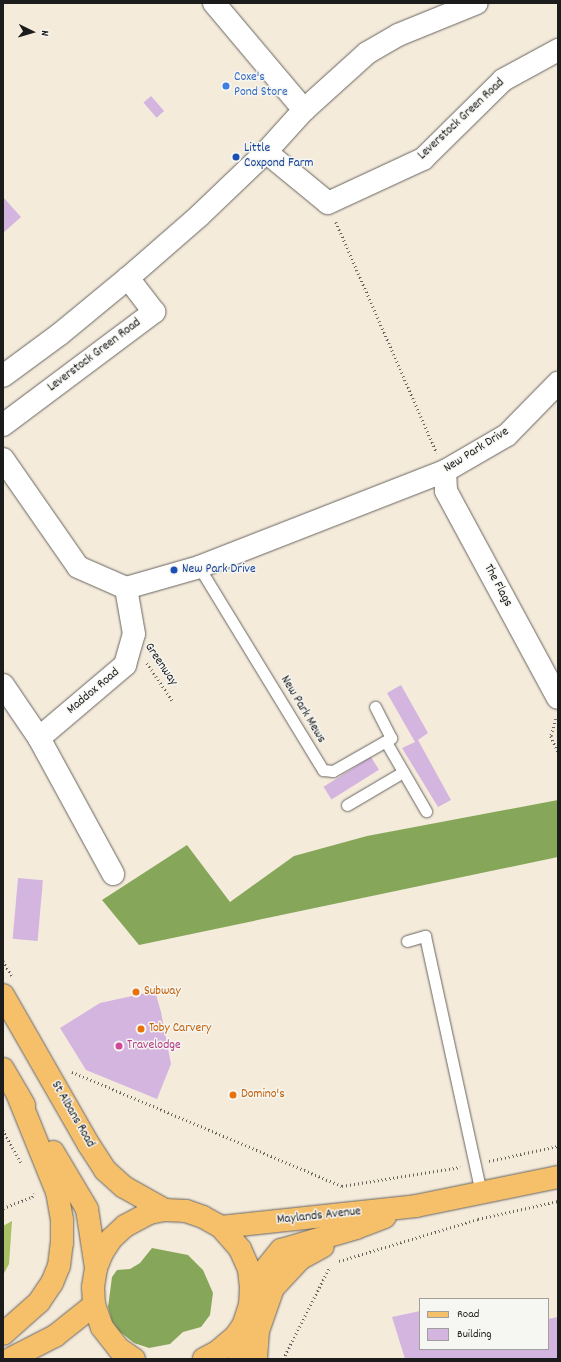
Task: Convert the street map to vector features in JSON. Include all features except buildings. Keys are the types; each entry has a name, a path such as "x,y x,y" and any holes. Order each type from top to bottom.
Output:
{"main road":[{"name":"St Albans Road","path":"3,995 89,1145 105,1170 124,1187 166,1210"},
{"path":"3,1069 87,1209 96,1268"},
{"path":"3,1334 24,1317 44,1295 52,1283 59,1266 62,1243 62,1220 57,1192 17,1093"},
{"name":"Maylands Avenue","path":"221,1227 416,1206 558,1177"},
{"name":"Maylands Avenue","path":"251,1287 281,1250 356,1228 416,1206"},
{"path":"134,1359 119,1349 102,1327 94,1306 93,1287 96,1268 102,1253 111,1239 125,1226 150,1213 166,1210 186,1211 203,1217 221,1227 240,1249 249,1269 251,1287 250,1305 244,1324 236,1336 217,1352 204,1359"},
{"path":"256,1359 258,1331 273,1288 300,1260 356,1228"},
{"path":"10,1359 55,1336 94,1306"},
{"path":"236,1336 239,1359"}],"street":[{"path":"214,3 304,110"},
{"path":"3,376 60,334 128,278 199,216 266,152 304,110 367,53 398,35 477,3"},
{"name":"Leverstock Green Road","path":"328,203 423,159 503,80 558,50"},
{"path":"266,152 328,203"},
{"name":"Leverstock Green Road","path":"3,424 154,312 128,278"},
{"name":"New Park Drive","path":"126,588 199,567 445,471 507,435 558,383"},
{"path":"3,459 78,567 126,588"},
{"name":"The Flags","path":"445,471 446,491 557,708"},
{"name":"Maddox Road","path":"39,738 125,665 134,634 126,588"},
{"path":"3,685 39,738 113,874"}],"lane":[{"name":"New Park Mews","path":"199,567 323,770 333,771 386,742"},
{"path":"375,707 392,738 386,742 426,811"},
{"path":"347,805 403,772"},
{"path":"407,941 425,936 481,1192"}],"path":[{"path":"328,203 445,471"},
{"name":"Greenway","path":"132,641 172,700"},
{"path":"557,708 551,736 558,752"},
{"path":"72,1072 342,1186 458,1167"},
{"path":"3,1130 21,1164"},
{"path":"500,1159 558,1146"},
{"path":"3,1208 32,1197 36,1191"},
{"path":"338,1261 478,1219 558,1201"},
{"path":"283,1359 331,1264"}],"green space":[{"path":"558,800 558,857 139,945 102,900 187,845 230,902 294,856 367,836"},
{"path":"12,1221 9,1264 3,1275 3,1226"},
{"path":"152,1248 188,1255 203,1270 213,1293 210,1315 201,1327 183,1332 170,1344 149,1348 134,1343 119,1331 112,1321 108,1307 112,1277 117,1270 130,1269 140,1263"}],"place":[{"name":"Coxe's Pond Store","path":"226,86"},
{"name":"Little Coxpond Farm","path":"236,157"},
{"name":"New Park Drive","path":"174,570"},
{"name":"Subway","path":"136,992"},
{"name":"Toby Carvery","path":"141,1029"},
{"name":"Travelodge","path":"119,1046"},
{"name":"Domino's","path":"233,1095"}]}
